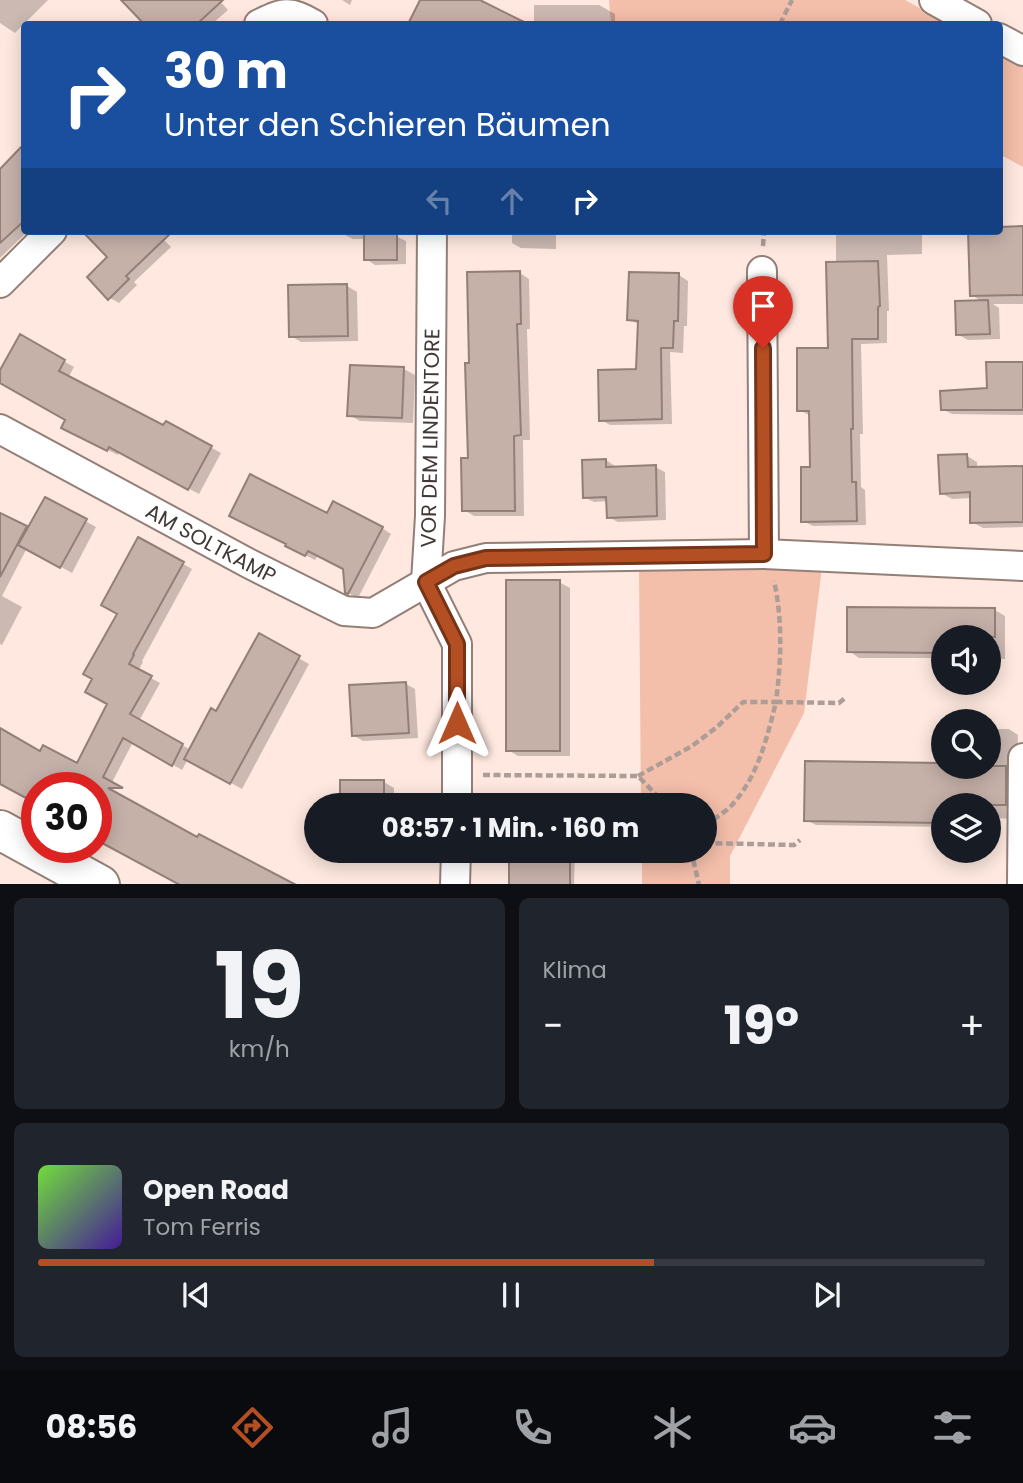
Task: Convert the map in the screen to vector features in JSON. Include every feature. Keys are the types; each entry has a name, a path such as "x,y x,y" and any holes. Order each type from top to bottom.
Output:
{"street":[{"path":"934,0 971,21"},
{"path":"266,21 281,14 296,15 307,21"},
{"path":"1003,40 1023,51"},
{"path":"0,283 48,235"},
{"name":"VOR DEM LINDENTORE","path":"426,582 430,516 432,235"},
{"path":"762,271 764,554"},
{"name":"AM SOLTKAMP","path":"0,429 248,563 344,611 373,613 454,566 486,558 764,554 1023,566"},
{"path":"426,582 457,644 457,793"},
{"path":"1021,884 1023,758"},
{"path":"0,830 100,884"},
{"path":"455,884 456,863"}],"path":[{"path":"782,21 792,0"},
{"path":"717,817 732,805 753,775 767,739 776,702 780,665 779,601 773,573 764,554"},
{"path":"457,775 638,776 692,746 743,702 839,703 845,698"},
{"path":"638,776 654,793"},
{"path":"717,843 794,845 800,841"},
{"path":"694,863 699,884"}],"shaded area":[{"path":"609,0 905,0 944,21 611,21"},
{"path":"1003,55 1023,67 1023,167 1003,156"},
{"path":"639,567 822,567 804,713 730,856 730,884 642,884 642,863 717,863 717,793 641,793"}],"building":[{"path":"121,0 223,0 200,21 141,21"},
{"path":"420,0 480,0 522,21 410,21"},
{"path":"21,147 21,224 0,243 0,169"},
{"path":"1023,226 1023,295 970,296 968,235 1003,235 1003,227"},
{"path":"86,235 169,235 126,276 129,279 108,300 87,277 107,257"},
{"path":"364,235 397,235 397,260 364,260"},
{"path":"878,261 878,339 852,339 852,482 856,482 857,521 801,522 801,467 810,467 809,411 797,411 797,348 828,348 826,262"},
{"path":"520,271 521,324 517,324 521,435 514,436 515,511 462,511 461,458 468,458 465,363 469,363 467,272"},
{"path":"629,272 679,273 678,321 674,321 673,348 661,348 662,419 599,421 598,370 636,369 638,321 627,320"},
{"path":"347,284 348,336 289,337 288,285"},
{"path":"988,300 990,334 956,335 955,301"},
{"path":"20,334 65,360 59,371 163,425 166,421 212,446 188,490 109,447 107,451 61,428 65,420 0,383 0,370"},
{"path":"986,362 1023,362 1023,410 941,410 940,391 987,388"},
{"path":"350,365 404,367 402,418 347,416"},
{"path":"967,454 968,467 1023,466 1023,522 970,523 970,492 940,494 938,455"},
{"path":"606,459 606,467 656,465 657,516 607,518 606,497 583,498 582,460"},
{"path":"250,474 327,513 333,501 383,527 348,594 345,593 343,569 308,551 305,556 229,516"},
{"path":"45,497 87,519 60,568 18,545"},
{"path":"0,513 27,526 0,577"},
{"path":"138,537 184,562 129,664 152,676 130,714 183,744 172,766 123,738 106,772 21,772 21,795 0,784 0,728 40,751 43,745 77,763 107,704 85,692 92,679 83,674 117,614 101,605"},
{"path":"506,580 560,580 560,751 506,751"},
{"path":"847,607 995,608 995,625 931,625 931,653 847,652"},
{"path":"259,633 300,656 230,784 184,759 211,708 216,711"},
{"path":"406,682 409,733 352,736 349,685"},
{"path":"805,761 931,763 931,779 1001,779 1001,766 1006,766 1006,805 1001,805 1001,793 931,793 931,823 804,821"},
{"path":"340,780 384,780 384,793 340,793"},
{"path":"112,782 123,788 112,788"},
{"path":"112,790 197,837 199,834 294,884 178,884 112,848"},
{"path":"509,863 570,863 570,884 509,884"}],"route":[{"path":"457,723 457,644 426,582 454,566 486,558 764,554 763,348"}]}
